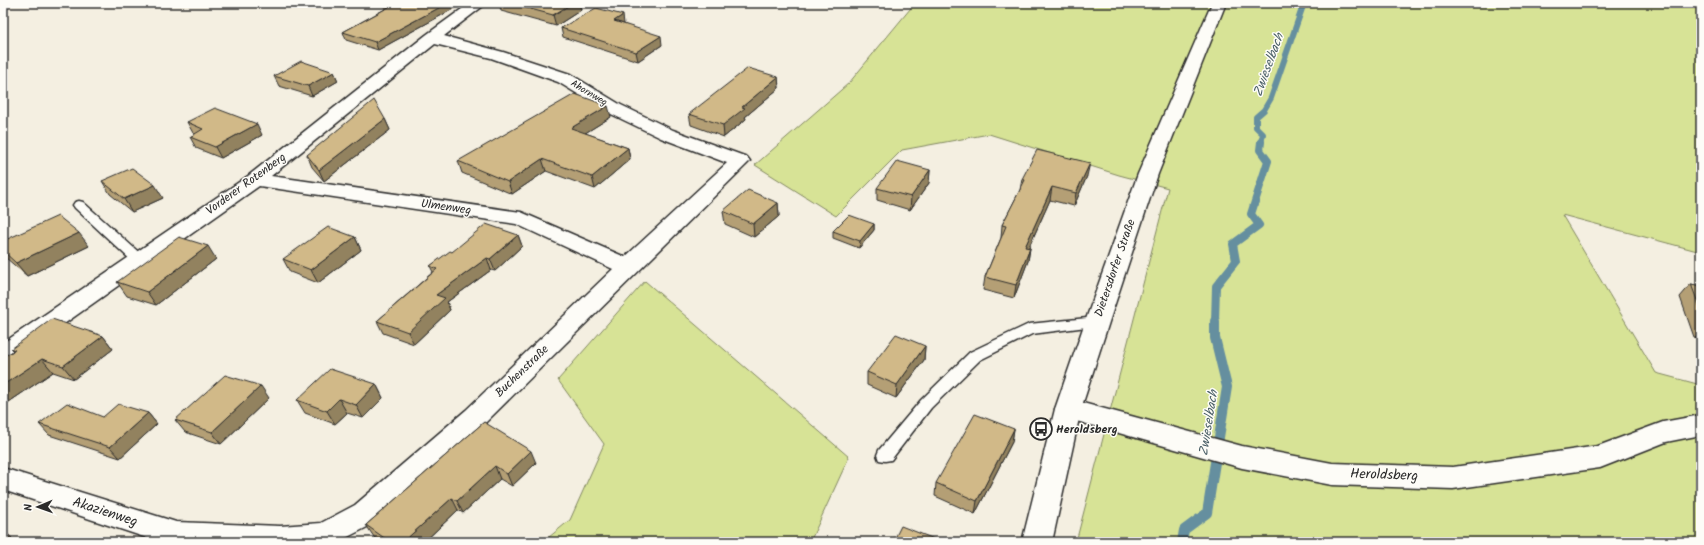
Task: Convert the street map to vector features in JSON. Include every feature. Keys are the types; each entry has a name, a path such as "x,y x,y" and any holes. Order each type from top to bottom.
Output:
{"street":[{"name":"Vorderer Rotenberg","path":"3,354 255,180 432,38 480,3"},
{"name":"Dietersdorfer Straße","path":"1037,542 1068,409 1097,322 1148,174 1219,3"},
{"name":"Ahornweg","path":"432,38 497,55 564,78 615,109 667,134 740,161"},
{"name":"Buchenstraße","path":"280,539 324,535 365,514 475,417 628,267 740,161"},
{"name":"Ulmenweg","path":"255,180 521,218 628,267"},
{"name":"Heroldsberg","path":"1068,409 1242,457 1332,474 1453,478 1600,457 1663,432 1701,425"},
{"name":"Akazienweg","path":"3,479 173,538 280,539"}],"lane":[{"path":"79,205 139,260"},
{"path":"885,454 926,404 975,356 1028,329 1097,322"}],"green space":[{"path":"915,3 1701,3 1701,252 1562,215 1656,373 1701,385 1701,542 1076,542 1168,188 1119,175 989,134 902,150 836,216 755,165 849,83"},
{"path":"645,281 849,457 810,542 543,542 570,520 604,444 558,380"}],"building":[{"path":"389,3 448,3 375,42 343,32 389,7 384,5"},
{"path":"508,3 573,3 553,15"},
{"path":"596,8 623,15 614,21 661,36 636,52 561,28"},
{"path":"301,61 334,72 308,86 274,76"},
{"path":"748,68 778,77 742,107 745,108 723,125 689,114"},
{"path":"575,94 608,106 571,128 628,148 592,177 542,159 508,182 458,161"},
{"path":"374,100 385,119 319,170 307,155"},
{"path":"215,108 257,124 215,147 190,137 203,129 187,122"},
{"path":"1037,150 1090,163 1076,193 1052,187 1025,247 1030,248 1016,285 985,277 1006,226 1002,225 1025,180 1022,179"},
{"path":"897,161 930,170 911,197 877,188"},
{"path":"132,168 155,185 124,199 102,181"},
{"path":"748,190 778,203 753,224 723,211"},
{"path":"849,215 874,224 860,241 833,231"},
{"path":"58,216 79,233 16,263 3,251 3,241"},
{"path":"486,224 518,235 490,259 487,258 436,295 445,298 408,332 377,321 437,269 430,266 450,251 452,252"},
{"path":"328,227 355,237 311,270 283,259"},
{"path":"179,237 208,246 147,292 117,282"},
{"path":"1691,284 1701,286 1701,311"},
{"path":"52,319 103,336 63,366 42,359 3,385 3,357 15,350 11,349"},
{"path":"896,334 925,346 897,385 867,372"},
{"path":"330,369 376,384 356,405 339,399 327,411 297,400"},
{"path":"225,375 261,386 212,432 175,420"},
{"path":"67,403 103,417 118,404 148,413 110,447 39,424"},
{"path":"975,414 1014,429 977,501 936,483"},
{"path":"484,422 531,451 507,474 495,466 457,501 452,498 403,542 390,542 366,525"},
{"path":"901,526 942,542 893,542"}],"waterway":[{"name":"Zwieselbach","path":"1261,143 1263,134 1256,127 1256,117 1264,110 1271,98 1304,3"},
{"name":"Zwieselbach","path":"1215,322 1216,286 1236,261 1233,244 1259,225 1251,214 1268,161 1260,150 1261,142"},
{"name":"Zwieselbach","path":"1182,542 1184,530 1207,513 1227,387 1215,338 1215,322"}],"place":[{"name":"Heroldsberg","path":"1041,429"}]}
